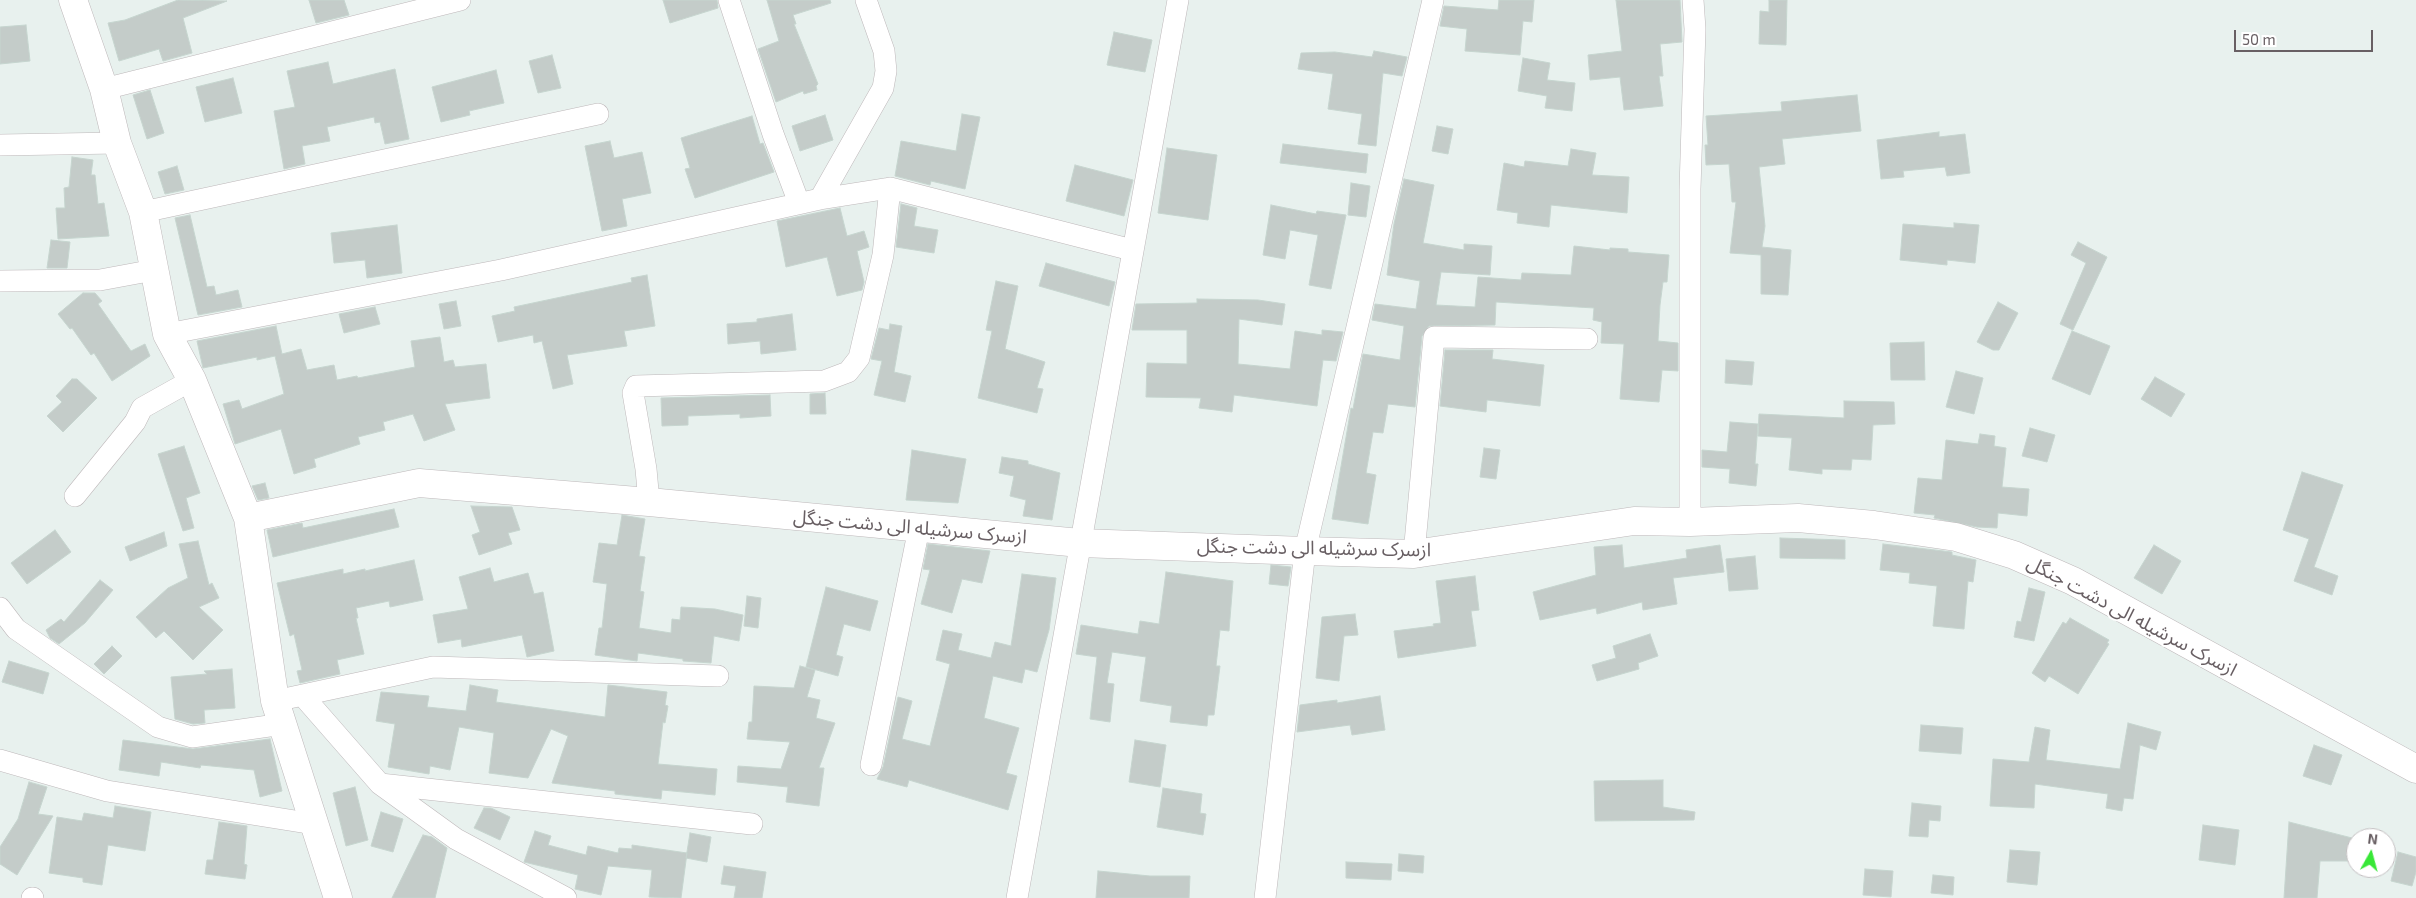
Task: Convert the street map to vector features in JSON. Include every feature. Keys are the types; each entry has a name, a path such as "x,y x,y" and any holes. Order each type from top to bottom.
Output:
{"street":[{"path":"73,0 104,89 117,143 143,212 167,334 192,380 248,518 279,712 338,898"},
{"path":"104,89 460,0"},
{"path":"729,0 773,134 799,204"},
{"path":"820,198 883,88 886,71 884,51 866,0"},
{"path":"1018,898 1178,0"},
{"path":"1265,898 1305,551 1433,0"},
{"path":"1690,522 1690,199 1695,29 1693,0"},
{"path":"143,212 598,114"},
{"path":"0,145 117,143"},
{"path":"167,334 500,270 820,198 890,188 1132,250"},
{"path":"649,502 646,469 633,393 636,386 824,381 848,372 860,358 883,255 890,188"},
{"path":"0,282 100,280 154,270"},
{"path":"1414,554 1434,337 1587,339"},
{"path":"75,496 135,422 142,408 192,380"},
{"name":"ازسرک سرشیله الی دشت جنگل","path":"248,518 420,483 649,502 1080,543 1305,551 1414,554 1634,521 1690,522 1798,518 1865,524 1956,537 2014,555 2073,581 2416,769"},
{"path":"871,765 919,528"},
{"path":"0,608 16,629 158,727 192,737 279,712 303,696 433,667 718,676"},
{"path":"303,696 380,784 456,839 566,898"},
{"path":"0,760 106,791 314,824"},
{"path":"380,784 752,824"}],"building":[{"path":"178,0 227,1 183,18 192,53 163,61 159,49 119,61 108,23 125,20"},
{"path":"309,0 344,0 349,15 316,23"},
{"path":"663,0 717,0 718,8 670,23"},
{"path":"767,0 830,0 831,3 793,15 796,24 794,24 818,84 816,86 817,90 804,94 803,91 776,102 758,49 779,41"},
{"path":"1499,0 1534,0 1532,22 1523,21 1520,55 1465,51 1467,29 1440,26 1444,6 1498,10"},
{"path":"1616,0 1680,0 1682,42 1660,44 1663,76 1659,76 1663,106 1624,110 1620,77 1590,80 1588,55 1622,51"},
{"path":"1769,0 1787,0 1786,45 1759,44 1760,11 1769,12"},
{"path":"26,25 30,61 0,64 0,27"},
{"path":"1114,32 1152,40 1145,72 1107,65"},
{"path":"1374,51 1407,57 1402,76 1383,73 1376,146 1358,144 1362,114 1328,109 1333,74 1298,69 1301,53 1335,52 1372,57"},
{"path":"552,55 561,88 538,93 529,61"},
{"path":"1523,58 1550,63 1547,80 1575,83 1572,111 1545,108 1547,96 1518,91"},
{"path":"328,62 333,84 395,69 409,139 385,144 380,122 375,123 374,117 327,127 330,141 302,146 305,164 284,169 274,111 295,107 287,71"},
{"path":"496,70 504,103 469,111 470,115 441,122 432,87"},
{"path":"233,78 242,113 205,122 196,87"},
{"path":"150,90 164,133 147,139 133,95"},
{"path":"1857,95 1861,131 1782,139 1785,164 1759,167 1765,226 1762,247 1791,250 1788,295 1761,294 1761,255 1730,253 1736,202 1732,202 1729,164 1706,165 1705,145 1708,145 1706,116 1782,111 1781,102"},
{"path":"962,114 980,117 965,189 931,181 930,185 895,176 901,141 956,151"},
{"path":"825,115 833,140 800,151 792,126"},
{"path":"752,116 760,144 763,143 774,172 695,198 685,169 690,168 681,138"},
{"path":"1437,126 1453,129 1448,154 1432,151"},
{"path":"1939,132 1939,137 1965,134 1970,173 1947,176 1945,167 1903,171 1904,177 1881,179 1877,140"},
{"path":"610,141 614,158 642,152 651,193 622,199 627,226 602,231 585,146"},
{"path":"1283,144 1368,154 1366,173 1280,163"},
{"path":"1167,148 1217,155 1208,220 1158,213"},
{"path":"1571,149 1596,153 1592,175 1629,177 1627,213 1551,205 1549,227 1517,223 1518,213 1497,210 1504,163 1524,167 1525,161 1568,166"},
{"path":"72,157 93,160 91,175 95,175 98,204 104,203 109,236 58,239 56,208 65,208 64,188 69,187"},
{"path":"1075,165 1133,180 1124,216 1066,201"},
{"path":"177,166 184,190 165,194 158,172"},
{"path":"1404,179 1434,185 1423,243 1464,250 1464,244 1492,246 1490,275 1441,272 1436,305 1475,307 1478,277 1521,280 1522,273 1571,275 1574,246 1610,250 1610,248 1628,249 1628,252 1669,255 1667,282 1663,282 1660,305 1658,341 1678,343 1678,371 1662,370 1659,402 1620,399 1624,344 1601,343 1602,322 1593,320 1594,308 1496,302 1495,325 1429,326 1422,336 1415,407 1388,404 1383,433 1373,432 1366,473 1376,475 1368,524 1332,519 1351,408 1353,409 1363,354 1400,360 1404,326 1372,320 1375,304 1416,309 1420,281 1387,275 1394,224"},
{"path":"1351,183 1370,186 1366,217 1348,215"},
{"path":"901,204 917,208 914,226 938,230 934,253 896,247"},
{"path":"1271,205 1316,214 1317,211 1346,215 1331,289 1309,285 1318,235 1290,230 1285,259 1263,255"},
{"path":"840,208 847,236 864,231 869,247 857,251 864,282 862,290 837,296 827,257 786,267 777,221"},
{"path":"190,215 207,287 214,286 216,295 238,290 242,307 198,315 175,218"},
{"path":"1954,223 1979,225 1975,263 1947,260 1947,265 1900,260 1903,224 1954,228"},
{"path":"397,225 402,273 367,278 365,260 334,263 331,233"},
{"path":"51,240 70,242 67,268 47,268"},
{"path":"2078,242 2107,257 2073,330 2060,324 2086,263 2071,255"},
{"path":"1046,263 1115,282 1109,306 1039,286"},
{"path":"647,275 655,326 624,331 627,346 567,355 573,384 553,389 542,341 534,343 533,335 498,342 492,316 515,311 514,307 632,282 631,278"},
{"path":"996,281 1018,286 1005,349 1045,362 1037,388 1043,389 1037,413 978,398 992,331 986,330"},
{"path":"83,293 95,293 102,301 98,304 131,351 145,344 150,356 112,381 94,353 91,355 72,328 70,329 58,314"},
{"path":"1197,299 1258,300 1285,304 1282,325 1239,319 1238,364 1290,369 1295,331 1322,335 1322,330 1343,332 1336,361 1323,360 1317,406 1234,395 1232,412 1199,408 1201,398 1146,397 1147,363 1187,364 1187,330 1132,330 1136,304 1197,303"},
{"path":"456,301 461,326 444,329 439,304"},
{"path":"1998,302 2018,313 1999,350 1993,350 1977,342"},
{"path":"375,307 380,324 344,333 339,314"},
{"path":"792,314 796,350 761,354 760,341 728,344 727,324 757,322 757,319"},
{"path":"890,324 902,326 894,372 911,376 905,402 874,395 882,361 871,359 879,328 889,330"},
{"path":"276,326 282,354 301,349 307,370 334,365 337,380 415,367 411,341 440,337 444,362 453,360 455,367 486,364 490,398 445,404 455,430 424,441 413,414 383,422 385,430 358,437 360,444 314,459 316,467 294,474 281,429 235,444 223,404 239,400 242,409 284,394 275,356 257,360 257,357 203,368 197,341"},
{"path":"2072,331 2110,346 2090,395 2052,379"},
{"path":"1924,342 1925,380 1891,380 1890,343"},
{"path":"1445,350 1493,350 1492,359 1544,365 1540,406 1487,400 1486,412 1440,406"},
{"path":"1726,360 1754,362 1752,385 1725,383"},
{"path":"1956,371 1983,378 1974,414 1946,407"},
{"path":"2155,377 2185,394 2171,417 2141,399"},
{"path":"72,379 77,379 97,398 63,432 47,416 62,402 56,396"},
{"path":"825,393 826,414 810,414 810,394"},
{"path":"770,395 771,416 740,418 740,414 688,416 688,425 662,426 661,398"},
{"path":"1844,401 1894,402 1895,424 1873,425 1871,460 1852,459 1851,470 1822,469 1822,474 1789,470 1792,438 1758,436 1759,414 1844,418"},
{"path":"1730,422 1758,424 1755,464 1758,464 1756,486 1729,483 1730,469 1702,467 1702,450 1727,452"},
{"path":"2030,428 2055,435 2047,462 2022,456"},
{"path":"1980,434 1995,436 1994,446 2006,448 2002,487 2029,489 2027,516 1998,513 1997,528 1977,527 1934,518 1935,515 1914,513 1918,478 1942,480 1946,440 1978,444"},
{"path":"184,446 200,493 186,498 194,528 183,531 158,454"},
{"path":"1484,448 1500,450 1496,479 1480,477"},
{"path":"912,450 966,459 958,503 906,500"},
{"path":"1002,457 1028,461 1028,464 1060,473 1052,520 1023,516 1026,500 1010,496 1014,476 999,473"},
{"path":"2302,472 2343,485 2314,567 2338,576 2332,595 2294,581 2309,539 2283,530"},
{"path":"265,483 269,498 258,500 252,486"},
{"path":"471,506 512,507 520,530 508,533 512,544 479,555 472,535 480,532"},
{"path":"394,509 399,527 273,557 267,530 302,523 303,528"},
{"path":"622,515 645,519 639,556 645,557 640,591 644,592 639,628 671,633 672,619 680,620 681,607 715,609 743,615 739,641 714,636 711,663 683,661 683,659 638,653 637,661 595,655 599,628 602,628 607,584 593,582 599,543 617,545"},
{"path":"55,530 71,552 27,584 11,563"},
{"path":"164,532 167,546 130,561 125,547"},
{"path":"1780,538 1845,540 1845,559 1780,558"},
{"path":"198,541 209,585 212,583 219,598 199,607 223,630 193,660 164,631 156,638 136,617 168,588 188,578 179,544"},
{"path":"928,544 990,551 982,583 962,579 952,613 921,604 930,570 923,569"},
{"path":"1883,544 1952,552 1952,555 1976,560 1973,582 1968,581 1964,629 1933,626 1937,586 1909,583 1910,573 1880,570"},
{"path":"1622,545 1624,568 1687,558 1686,550 1720,545 1724,572 1673,578 1677,604 1643,610 1642,602 1597,614 1596,608 1540,620 1533,592 1596,575 1594,547"},
{"path":"2154,545 2181,561 2162,594 2134,578"},
{"path":"1755,556 1758,589 1729,591 1726,559"},
{"path":"414,560 423,600 390,607 389,601 356,608 358,618 356,618 364,654 337,660 340,674 300,683 297,671 302,670 294,634 290,636 277,583 343,569 343,574"},
{"path":"1271,565 1291,567 1288,586 1269,584"},
{"path":"490,568 494,582 528,573 534,594 543,592 554,651 527,657 522,635 462,647 461,639 438,643 433,615 468,609 459,577"},
{"path":"1166,572 1233,581 1229,631 1220,630 1216,666 1220,666 1214,715 1208,715 1207,726 1170,722 1172,706 1140,701 1146,657 1112,652 1107,683 1114,684 1110,722 1090,719 1097,657 1076,654 1081,625 1138,634 1140,621 1159,624"},
{"path":"1022,574 1056,578 1049,630 1037,672 1025,669 1022,683 993,676 984,718 1019,728 1006,773 1017,776 1008,810 909,780 907,787 877,779 883,767 898,697 912,701 902,739 930,746 950,664 936,660 943,630 962,634 958,650 991,658 995,642 1011,646"},
{"path":"1475,576 1479,610 1471,611 1476,646 1398,658 1394,631 1434,626 1433,624 1441,623 1436,581"},
{"path":"100,580 113,590 85,623 59,644 50,638 46,630 61,619 64,622"},
{"path":"826,587 878,601 870,631 844,624 836,655 843,657 838,676 806,667"},
{"path":"2029,588 2045,592 2034,641 2014,637 2017,621 2021,622"},
{"path":"747,596 761,598 758,628 744,626"},
{"path":"1355,614 1358,635 1344,636 1339,681 1316,678 1322,617"},
{"path":"2070,618 2109,640 2107,643 2109,644 2078,694 2049,676 2045,682 2032,673 2063,622 2066,624"},
{"path":"1650,634 1658,656 1638,663 1639,669 1597,681 1592,665 1616,658 1613,646"},
{"path":"112,646 122,656 104,674 94,664"},
{"path":"9,661 49,673 43,694 2,682"},
{"path":"800,666 815,670 807,697 820,700 816,718 835,723 819,768 824,768 819,806 786,802 788,787 737,782 738,766 781,769 790,742 747,739 749,722 752,722 754,686 794,688"},
{"path":"232,669 235,708 204,710 205,723 193,724 175,719 171,677 207,674 204,671"},
{"path":"470,685 498,690 496,702 605,717 608,685 667,692 665,705 668,706 665,723 663,722 658,764 717,769 715,795 662,790 661,799 615,794 615,791 552,783 568,736 551,729 528,778 489,773 494,733 459,727 450,770 430,766 429,774 388,767 395,724 376,721 381,692 429,696 427,707 466,711"},
{"path":"1380,696 1385,730 1352,735 1350,725 1297,732 1300,705 1337,700 1337,703"},
{"path":"2128,723 2161,732 2156,750 2140,745 2133,799 2124,798 2122,811 2106,808 2108,794 2035,784 2034,808 1990,806 1993,759 2029,762 2035,727 2050,730 2046,760 2120,769"},
{"path":"1921,725 1963,728 1961,754 1919,751"},
{"path":"270,739 282,791 260,797 254,770 201,765 200,768 161,762 159,776 119,770 123,740 193,749"},
{"path":"1135,740 1166,745 1160,787 1129,782"},
{"path":"2314,745 2342,755 2331,785 2303,776"},
{"path":"1663,780 1663,807 1695,812 1694,820 1595,821 1594,781"},
{"path":"29,782 47,787 38,814 53,816 17,875 0,864 0,847 18,819"},
{"path":"355,787 368,840 346,846 333,793"},
{"path":"1163,788 1202,794 1200,813 1206,814 1203,835 1157,827"},
{"path":"1912,803 1941,806 1940,821 1929,820 1928,837 1909,836"},
{"path":"115,806 151,812 145,851 108,845 102,885 83,882 83,878 49,873 57,817 82,821 84,813 113,818"},
{"path":"484,808 491,808 510,817 500,840 474,828"},
{"path":"381,812 403,819 393,852 371,846"},
{"path":"219,822 247,826 244,864 247,865 245,879 205,874 207,860 213,860"},
{"path":"2289,822 2346,836 2346,861 2320,861 2317,898 2284,898"},
{"path":"2203,825 2239,830 2235,865 2199,860"},
{"path":"535,831 551,836 548,845 586,855 588,846 618,853 619,848 632,849 632,845 687,853 681,898 649,897 652,870 608,866 601,895 575,889 578,875 524,862"},
{"path":"690,833 711,837 707,862 686,858"},
{"path":"423,835 432,837 447,848 435,898 392,898"},
{"path":"2010,850 2040,852 2037,885 2007,882"},
{"path":"2398,852 2416,857 2416,872 2412,886 2391,881 2392,878 2396,878"},
{"path":"1399,854 1424,856 1423,873 1398,871"},
{"path":"1346,862 1392,864 1391,880 1346,878"},
{"path":"724,866 766,872 762,898 734,898 736,886 721,884"},
{"path":"1865,869 1893,871 1891,897 1863,895"},
{"path":"1098,871 1150,876 1190,876 1189,898 1096,898"},
{"path":"1933,875 1954,877 1953,895 1931,893"}]}
